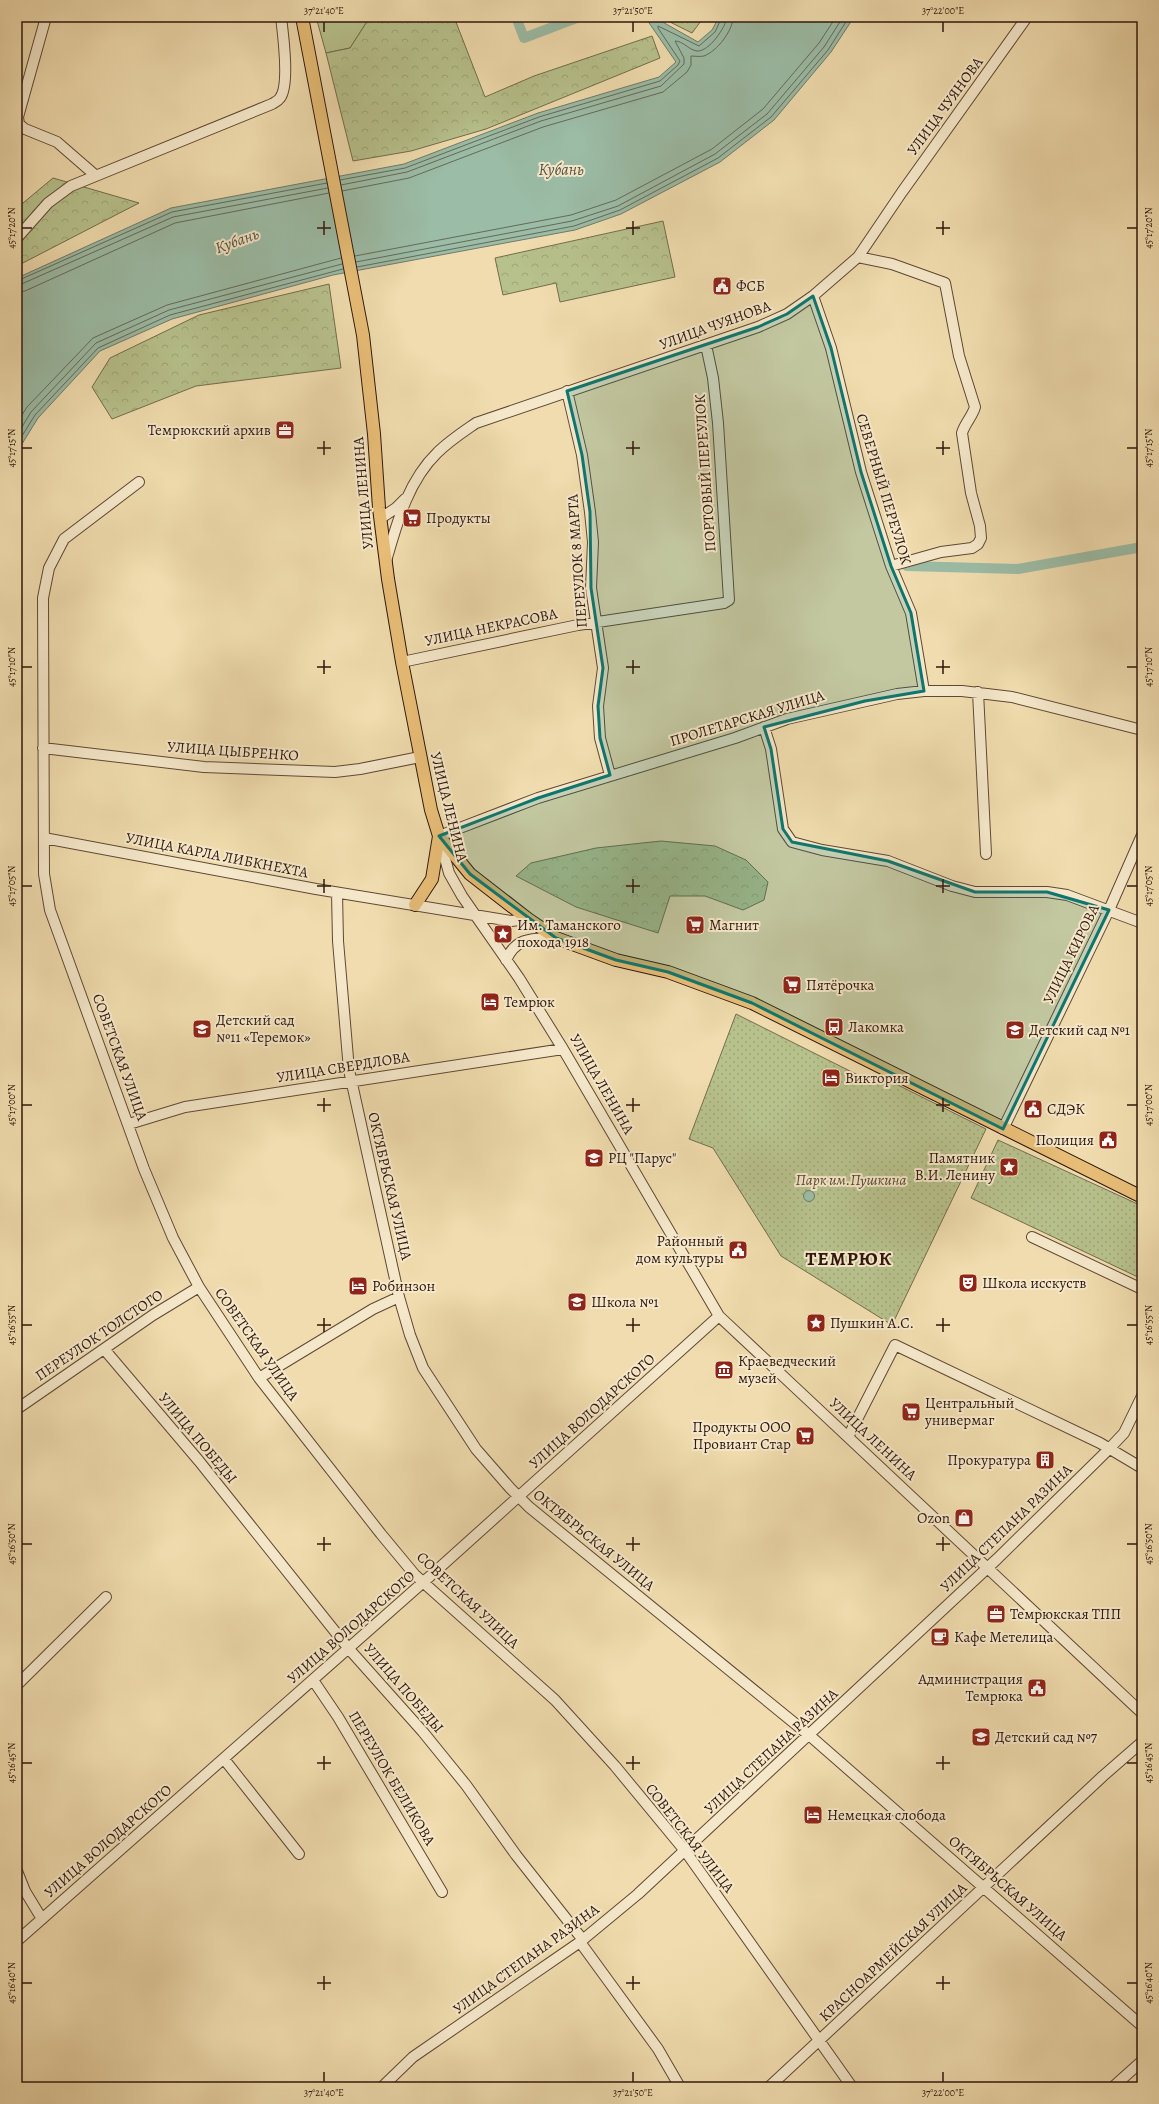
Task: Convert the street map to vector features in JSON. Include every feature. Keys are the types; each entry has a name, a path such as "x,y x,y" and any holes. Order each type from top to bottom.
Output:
{"main road":[{"name":"УЛИЦА ЛЕНИНА","path":"302,17 363,335 374,434 380,518 402,662 431,810 440,836"},
{"path":"415,905 432,878 440,836"},
{"path":"440,836 470,874 528,919 556,938 616,960 675,974 752,1003 1142,1197"}],"street":[{"path":"46,17 18,117 19,124 25,129 57,142 95,175"},
{"path":"17,238 48,203 71,186 272,104 280,98 284,88 285,72 285,42 281,17"},
{"name":"УЛИЦА ЧУЯНОВА","path":"386,562 398,520 408,496 421,473 436,453 453,438 476,423 758,327 780,318 813,296 858,257 902,192 1027,17"},
{"path":"858,257 892,264 945,283 959,356 974,400 973,413 964,426 962,433 971,493 980,526 981,538 978,544 972,548 941,552 891,566"},
{"name":"СЕВЕРНЫЙ ПЕРЕУЛОК","path":"813,296 819,306 831,348 861,472 891,566 911,612 924,691"},
{"name":"ПОРТОВЫЙ ПЕРЕУЛОК","path":"706,345 713,378 718,423 729,600"},
{"name":"ПЕРЕУЛОК 8 МАРТА","path":"567,392 582,455 590,512 593,542 591,588 603,668 598,706 600,738 610,775"},
{"name":"СОВЕТСКАЯ УЛИЦА","path":"139,482 64,539 49,568 43,598 44,874 50,910 129,1124 144,1169 173,1238 199,1287 259,1378 381,1534 423,1583 555,1700 615,1766 686,1852 852,2087"},
{"name":"УЛИЦА ЧУЯНОВА","path":"380,518 396,508 408,496"},
{"name":"УЛИЦА НЕКРАСОВА","path":"402,662 571,626 724,603 729,600"},
{"name":"ПРОЛЕТАРСКАЯ УЛИЦА","path":"440,836 538,798 735,738 787,719 865,701 924,691 978,692 1012,697 1142,730"},
{"path":"978,692 986,854"},
{"path":"764,727 771,749 783,829 792,842 822,850 888,860 952,886 975,892 1047,892 1067,895 1142,923"},
{"name":"УЛИЦА ЦЫБРЕНКО","path":"43,748 204,767 321,772 360,769 420,757"},
{"name":"УЛИЦА КИРОВА","path":"1003,1129 1109,910 1142,835"},
{"name":"УЛИЦА ЛЕНИНА","path":"440,836 449,873 563,1049 719,1316 1142,1713"},
{"name":"УЛИЦА КАРЛА ЛИБКНЕХТА","path":"44,838 337,893 511,921 528,919"},
{"name":"ОКТЯБРЬСКАЯ УЛИЦА","path":"337,893 338,944 351,1081 399,1297 410,1336 423,1368 476,1448 519,1498 809,1735 984,1886 1142,2026"},
{"path":"506,960 511,950 518,943 530,940 556,938"},
{"name":"УЛИЦА СВЕРДЛОВА","path":"129,1124 185,1107 563,1049"},
{"path":"1032,1237 1142,1288"},
{"name":"ПЕРЕУЛОК ТОЛСТОГО","path":"17,1409 153,1315 199,1287"},
{"path":"259,1378 373,1309 399,1297"},
{"name":"УЛИЦА ВОЛОДАРСКОГО","path":"17,1940 519,1498 719,1316"},
{"path":"848,1438 895,1345 1110,1448 1142,1468"},
{"name":"УЛИЦА ПОБЕДЫ","path":"104,1349 199,1461 349,1649 423,1732 466,1786 516,1855 582,1941 658,2049 680,2087"},
{"name":"УЛИЦА СТЕПАНА РАЗИНА","path":"382,2087 413,2057 582,1941 686,1852 987,1567 1110,1448 1124,1433 1142,1396"},
{"path":"17,1685 106,1597"},
{"name":"ПЕРЕУЛОК БЕЛИКОВА","path":"313,1680 338,1717 442,1892"},
{"name":"КРАСНОАРМЕЙСКАЯ УЛИЦА","path":"769,2087 820,2041 984,1886 1142,1742"},
{"path":"224,1759 299,1854"},
{"path":"17,1871 25,1891 42,1919"},
{"path":"1113,2087 1142,2061"}],"highlighted area":[{"path":"813,296 831,348 861,472 891,566 911,613 924,691 865,701 764,727 771,749 783,829 792,842 888,861 975,892 1047,892 1109,910 1003,1129 752,1003 668,972 616,960 556,938 470,874 439,836 538,798 610,775 600,738 598,706 603,668 591,588 590,512 582,455 567,391 758,327 787,314"}],"green space":[{"path":"316,17 370,17 350,48 326,53"},
{"path":"370,17 454,17 485,97 534,76 652,36 660,58 486,129 411,151 353,161 326,53 350,48"},
{"path":"671,17 704,17 692,33 668,21"},
{"path":"53,178 139,203 17,266 17,208"},
{"path":"663,221 675,277 560,302 556,283 503,295 495,258"},
{"path":"329,284 341,368 196,386 112,419 92,387 110,358 199,315"},
{"path":"661,841 715,846 746,860 768,882 764,900 743,910 705,896 670,896 658,933 576,907 516,876 531,863 596,848"},
{"name":"Парк им.Пушкина","path":"736,1014 874,1083 878,1075 986,1129 892,1325 781,1256 713,1148 689,1139"},
{"path":"998,1140 1142,1206 1142,1279 971,1198"}],"water":[{"name":"Кубань","path":"645,17 660,17 659,20 698,42 712,30 719,17 854,17 831,52 774,120 720,162 621,214 575,230 333,275 172,319 100,351 38,418 17,452 17,278 171,208 404,164 538,113 659,77 676,62"},
{"path":"809,1190 813,1192 815,1196 813,1200 809,1202 805,1200 803,1196 805,1192"}],"waterway":[{"path":"516,17 524,38 579,17"},
{"path":"907,566 1018,569 1142,547"}],"place":[{"name":"ФСБ","path":"722,286"},
{"name":"Темрюкский архив","path":"285,430"},
{"name":"Продукты","path":"412,518"},
{"name":"Магнит","path":"695,925"},
{"name":"Им. Таманского похода 1918","path":"503,934"},
{"name":"Пятёрочка","path":"792,985"},
{"name":"Темрюк","path":"490,1002"},
{"name":"Лакомка","path":"834,1027"},
{"name":"Детский сад №11 «Теремок»","path":"202,1029"},
{"name":"Детский сад №1","path":"1015,1030"},
{"name":"Виктория","path":"831,1078"},
{"name":"СДЭК","path":"1033,1109"},
{"name":"Полиция","path":"1108,1140"},
{"name":"РЦ \"Парус\"","path":"594,1158"},
{"name":"Памятник В.И. Ленину","path":"1009,1167"},
{"name":"Районный дом культуры","path":"738,1250"},
{"name":"Школа исскуств","path":"968,1283"},
{"name":"Робинзон","path":"358,1286"},
{"name":"Школа №1","path":"577,1302"},
{"name":"Пушкин А.С.","path":"816,1323"},
{"name":"Краеведческий музей","path":"724,1370"},
{"name":"Центральный универмаг","path":"911,1412"},
{"name":"Продукты ООО Провиант Стар","path":"805,1436"},
{"name":"Прокуратура","path":"1045,1460"},
{"name":"Ozon","path":"964,1518"},
{"name":"Темрюкская ТПП","path":"996,1614"},
{"name":"Кафе Метелица","path":"940,1637"},
{"name":"Администрация Темрюка","path":"1037,1688"},
{"name":"Детский сад №7","path":"981,1737"},
{"name":"Немецкая слобода","path":"813,1815"}],"district":[{"name":"ТЕМРЮК","path":"849,1259"}]}
